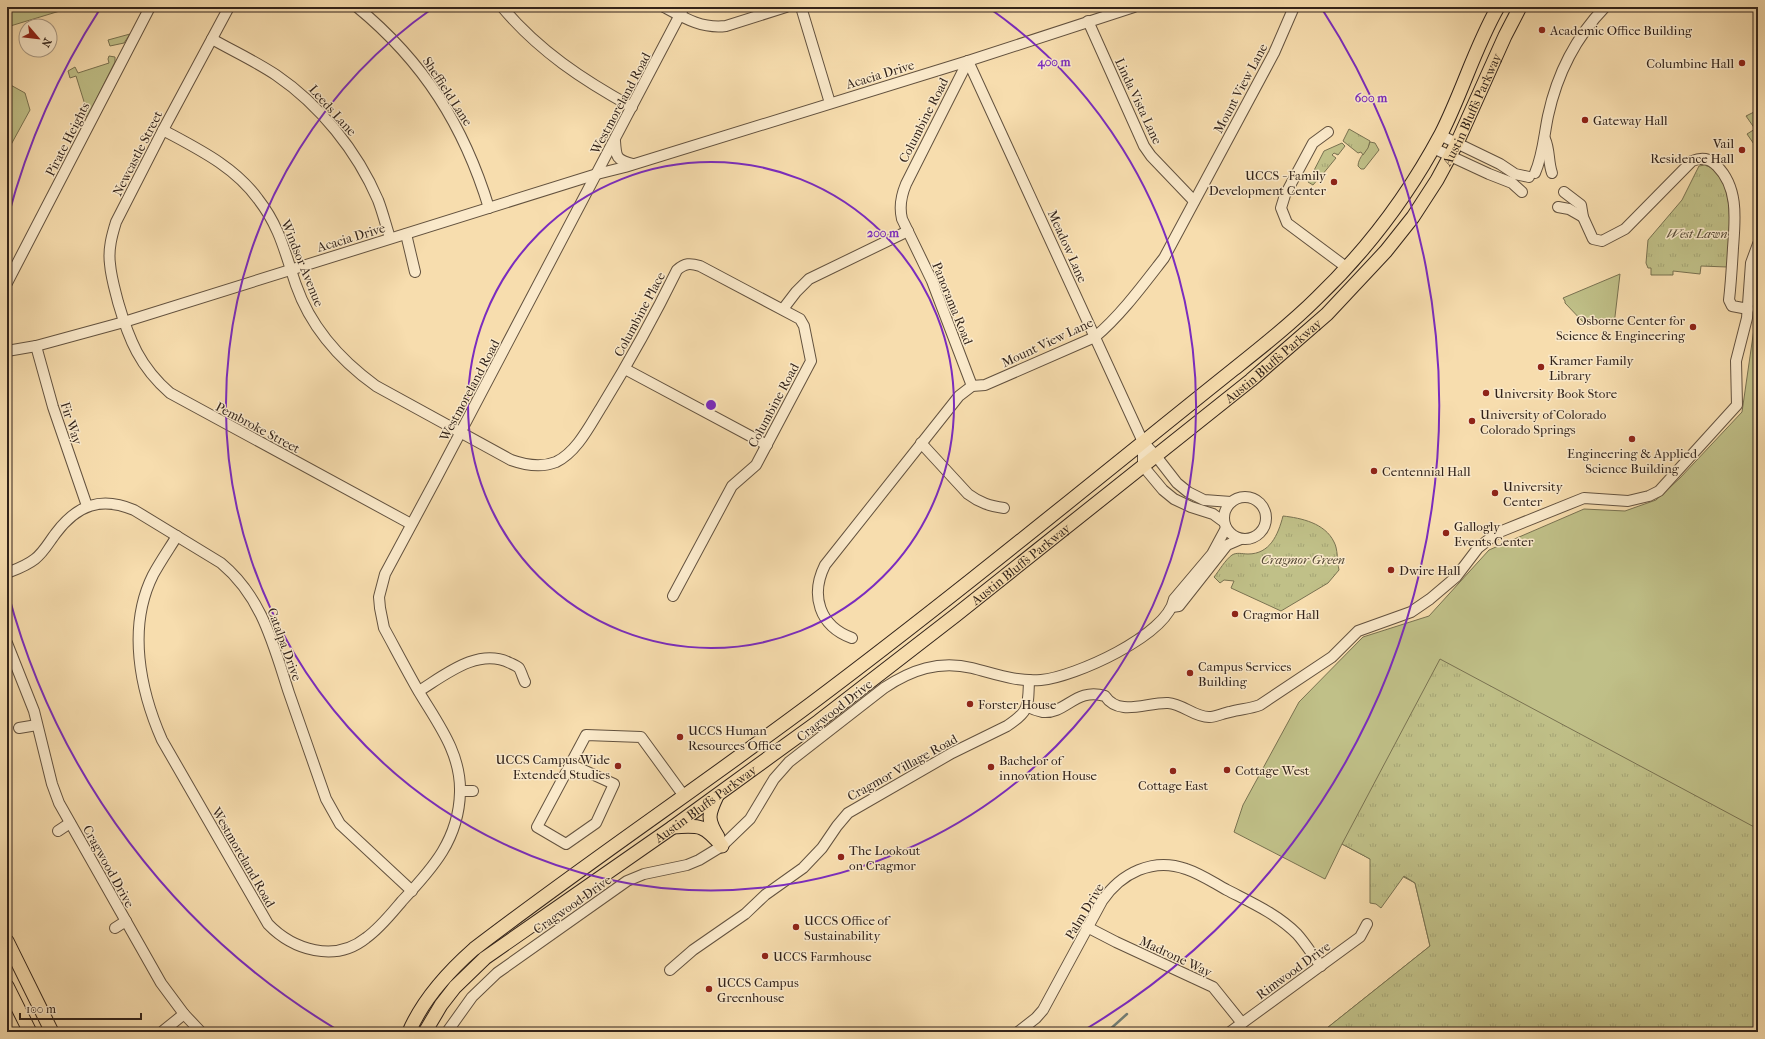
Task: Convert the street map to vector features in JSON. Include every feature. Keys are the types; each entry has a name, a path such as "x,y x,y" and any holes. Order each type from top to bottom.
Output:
{"main road":[{"name":"Austin Bluffs Parkway","path":"409,1032 430,995 457,964 474,949 602,853 814,702 1285,328 1317,298 1346,267 1385,220 1433,148 1498,7"},
{"name":"Austin Bluffs Parkway","path":"425,1032 441,1005 455,987 485,958 765,762 882,674 1258,374 1327,314 1375,264 1399,235 1426,198 1457,144 1505,36 1520,7"},
{"path":"718,795 711,809 709,819 722,846"},
{"path":"673,827 684,806 684,796"},
{"path":"673,827 701,827 712,834 722,846"},
{"path":"7,941 52,1032"},
{"path":"7,986 30,1032"}],"street":[{"name":"Pirate Heights","path":"7,283 150,7"},
{"name":"Newcastle Street","path":"124,322 114,289 110,263 112,235 116,222 229,7"},
{"name":"Sheffield Lane","path":"357,7 387,33 408,55 436,92 465,143 475,165 489,208"},
{"path":"502,7 530,35 571,70 592,85 632,107"},
{"path":"664,7 682,11 700,25 717,27 726,26 786,7"},
{"path":"801,7 830,103"},
{"name":"Acacia Drive","path":"7,351 36,346 124,322 390,238 968,61 1134,7"},
{"name":"Mount View Lane","path":"852,638 841,634 833,628 822,614 818,601 817,588 825,565 958,396 972,386 984,385 1095,337 1107,327 1160,263 1274,53 1294,7"},
{"path":"1440,135 1500,164 1515,174 1532,175 1539,162 1545,139 1550,105 1564,66 1583,32 1605,7"},
{"name":"Westmoreland Road","path":"177,536 153,576 142,608 139,643 145,691 149,709 162,740 268,924 278,934 298,946 313,950 341,950 365,939 412,891 437,861 451,839 458,811 460,791 454,751 384,628 380,608 380,597 385,574 615,141 682,11"},
{"name":"Linda Vista Lane","path":"1088,21 1144,146 1151,156 1194,202"},
{"name":"Leeds Lane","path":"212,39 276,75 304,96 324,117 349,148 372,188 390,238"},
{"name":"Columbine Road","path":"908,231 900,212 902,194 968,61"},
{"name":"Meadow Lane","path":"968,61 1142,442 1156,456 1177,483 1188,492 1204,500 1231,502"},
{"name":"Windsor Avenue","path":"163,130 219,162 248,186 268,212 283,244 296,286 310,317 320,332 342,358 376,386 511,460 522,464 544,465 555,462 575,446 585,433 625,369"},
{"path":"1328,132 1312,143 1285,195 1281,208 1287,223 1346,267"},
{"path":"1545,139 1549,148 1550,168 1552,173"},
{"path":"615,141 616,155 622,161 632,164"},
{"path":"1433,148 1450,157 1512,183 1522,192"},
{"path":"1564,192 1580,205 1583,217 1593,239 1602,241 1625,229 1692,161 1703,158 1712,162 1722,172 1728,181 1734,205 1730,303 1734,307 1748,309"},
{"path":"1558,207 1569,209 1583,217"},
{"path":"783,309 796,292 809,279 908,231"},
{"name":"Panorama Road","path":"908,231 932,281 972,386"},
{"path":"406,234 415,272"},
{"path":"1029,680 1028,707 1047,712 1061,707 1082,696 1094,694 1105,696 1109,702 1119,707 1168,703 1178,705 1209,717 1255,707 1332,657 1358,631 1411,612 1430,599 1456,577 1478,548 1497,533 1584,498 1628,502 1649,496 1659,491 1737,405 1736,361 1748,309 1751,263 1758,244"},
{"name":"Columbine Place","path":"625,369 677,270 684,265 692,263 700,266 783,309"},
{"name":"Columbine Road","path":"673,596 732,486 756,465 811,361 804,326 800,319 783,309"},
{"name":"Pembroke Street","path":"124,322 136,353 147,370 170,393 411,524"},
{"name":"Fir Way","path":"36,346 53,407 87,506"},
{"path":"625,369 767,444"},
{"name":"Meadow Lane","path":"1142,442 1143,466"},
{"path":"921,443 968,494 988,506 1004,508"},
{"path":"1143,466 1163,490 1174,499 1191,507 1213,514 1225,525 1232,535 1241,539 1252,538 1261,532 1265,522 1264,511 1256,501 1242,497 1231,502 1225,511 1225,525"},
{"name":"Catalpa Drive","path":"7,573 26,565 35,559 65,522 74,514 87,506 100,503 123,506 134,510 221,563 234,574 254,601 264,619 326,799 332,812 340,824 412,891"},
{"name":"Cragwood Drive","path":"446,1032 472,997 497,973 617,888 644,874 678,867 699,860 722,846 750,819 774,779 789,762 899,678 918,669 945,665 967,667 1009,678 1029,680 1052,678 1120,651 1148,632 1172,607 1174,599 1212,554 1225,525"},
{"name":"Cragwood Drive","path":"1172,607 1179,606 1227,545 1241,539"},
{"name":"Cragwood Drive","path":"7,643 29,696 52,784 59,803 161,983 184,1014 201,1032"},
{"path":"419,691 466,663 484,659 504,660 519,668 525,682"},
{"name":"Cragmor Village Road","path":"670,970 693,950 745,914 764,895 796,872 817,853 848,813 882,794 902,780 1007,726 1021,717 1028,707"},
{"path":"19,728 37,725"},
{"path":"570,764 614,784 596,823 566,844 537,827 570,764 586,735 641,737 684,796"},
{"path":"460,791 473,791"},
{"name":"Cragwood Drive","path":"58,831 70,823"},
{"name":"Palm Drive","path":"1018,1032 1036,1018 1043,1010 1087,927 1109,891 1126,876 1136,870 1151,866 1180,867 1197,874 1274,915 1298,936 1321,966"},
{"name":"Cragwood Drive","path":"115,928 126,921"},
{"name":"Rimwood Drive","path":"1230,1032 1360,937 1367,924"},
{"name":"Madrone Way","path":"1087,927 1213,987 1242,1023"},
{"path":"164,1031 184,1014"}],"green space":[{"path":"7,7 73,7 37,18 18,18 18,24 7,27"},
{"path":"130,34 124,43 110,46 108,40"},
{"path":"109,56 115,57 115,62 88,116 83,117 80,110 86,108 76,76 70,78 68,71 75,67 78,73 109,63"},
{"path":"7,83 25,93 30,110 7,152"},
{"path":"1758,110 1758,150 1747,134 1755,129 1746,116"},
{"path":"1349,129 1370,141 1368,148 1363,155 1361,152 1358,153 1343,141"},
{"path":"1370,142 1375,143 1379,150 1364,169 1361,169 1358,166 1358,163"},
{"path":"1342,143 1345,146 1338,155 1334,153 1332,155 1336,158 1322,175 1318,172 1316,175 1319,178 1313,185 1308,182 1324,151"},
{"name":"West Lawn","path":"1705,165 1716,171 1723,181 1727,195 1730,226 1727,267 1701,266 1700,274 1673,271 1673,275 1651,275 1651,268 1648,268 1646,263 1648,240 1682,200 1699,166"},
{"path":"1620,274 1614,325 1604,320 1592,321 1585,324 1565,303 1563,298"},
{"path":"1758,301 1758,1032 1322,1032 1430,946 1415,883 1342,844 1325,879 1234,832 1243,805 1299,702 1363,637 1429,616 1489,550 1584,509 1625,511 1656,500 1680,478 1742,412"},
{"name":"Cragmor Green","path":"1283,516 1305,520 1325,530 1335,545 1339,570 1328,583 1281,611 1231,588 1234,581 1224,580 1220,583 1214,577 1232,555 1238,553 1256,553 1267,547 1276,536"},
{"path":"1440,659 1758,829 1758,1032 1322,1032 1430,946 1415,883 1404,876 1381,908 1376,904 1370,903 1370,859 1342,844"}],"waterway":[{"path":"1107,1032 1127,1014"}],"place":[{"name":"Academic Office Building","path":"1542,30"},
{"name":"Columbine Hall","path":"1742,63"},
{"name":"Gateway Hall","path":"1585,120"},
{"name":"Vail Residence Hall","path":"1742,150"},
{"name":"UCCS - Family Development Center","path":"1334,182"},
{"name":"Osborne Center for Science & Engineering","path":"1693,327"},
{"name":"Kramer Family Library","path":"1541,367"},
{"name":"University Book Store","path":"1486,393"},
{"name":"University of Colorado Colorado Springs","path":"1472,421"},
{"name":"Engineering & Applied Science Building","path":"1632,439"},
{"name":"Centennial Hall","path":"1374,471"},
{"name":"University Center","path":"1495,493"},
{"name":"Gallogly Events Center","path":"1446,533"},
{"name":"Dwire Hall","path":"1391,570"},
{"name":"Cragmor Hall","path":"1235,614"},
{"name":"Campus Services Building","path":"1190,673"},
{"name":"Forster House","path":"970,704"},
{"name":"UCCS Human Resources Office","path":"680,737"},
{"name":"UCCS Campus Wide Extended Studies","path":"618,766"},
{"name":"Bachelor of innovation House","path":"991,767"},
{"name":"Cottage West","path":"1227,770"},
{"name":"Cottage East","path":"1173,771"},
{"name":"The Lookout on Cragmor","path":"841,857"},
{"name":"UCCS Office of Sustainability","path":"796,927"},
{"name":"UCCS Farmhouse","path":"765,956"},
{"name":"UCCS Campus Greenhouse","path":"709,989"}]}
